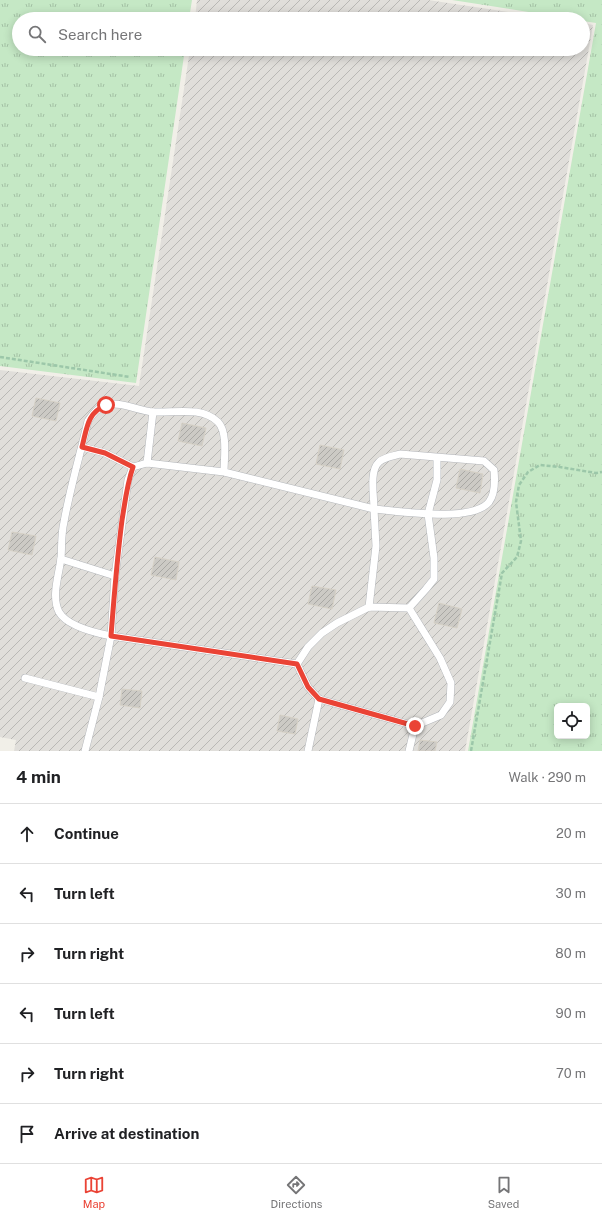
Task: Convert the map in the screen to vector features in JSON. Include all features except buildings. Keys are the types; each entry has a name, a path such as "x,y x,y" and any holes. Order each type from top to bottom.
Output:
{"lane":[{"path":"224,472 225,438 220,423 210,416 201,413 169,411 153,412 116,404 98,408 88,421 63,524 61,559 56,585 56,601 60,613 69,622 88,631 111,636 297,664"},
{"path":"147,463 153,412"},
{"path":"82,447 105,453 133,467 147,463 224,472 374,509 428,514 477,511 489,502 495,484 494,470 484,461 400,454 380,461 375,467 373,481 374,509 376,546 369,607"},
{"path":"297,664 308,647 322,633 337,623 369,607 409,608 434,579 434,558 428,514 437,480 437,458"},
{"path":"85,751 99,697 111,636 115,576 128,480 133,467"},
{"path":"61,559 115,576"},
{"path":"297,664 308,687 319,699 415,726 441,714 450,702 451,683 440,658 409,608"},
{"path":"25,678 99,697"},
{"path":"308,751 319,699"},
{"path":"409,751 415,726"}],"path":[{"path":"0,358 130,377"},
{"path":"471,751 502,573 517,557 521,541 516,502 519,485 528,472 540,466 560,467 596,473 602,472"}],"shaded area":[{"path":"197,0 428,0 509,12 196,12"},
{"path":"590,24 593,25 590,42"},
{"path":"189,56 588,56 465,751 14,751 16,740 0,737 0,370 139,386"}],"green space":[{"path":"0,0 192,0 190,12 12,12 12,56 184,56 136,383 0,366"},
{"path":"452,0 602,0 602,751 468,751 596,23 590,22 590,12 528,12"}],"route":[{"path":"106,405 98,408 88,421 82,447 105,453 133,467 128,480 120,534 115,576 111,636 297,664 308,687 319,699 415,726"}]}
